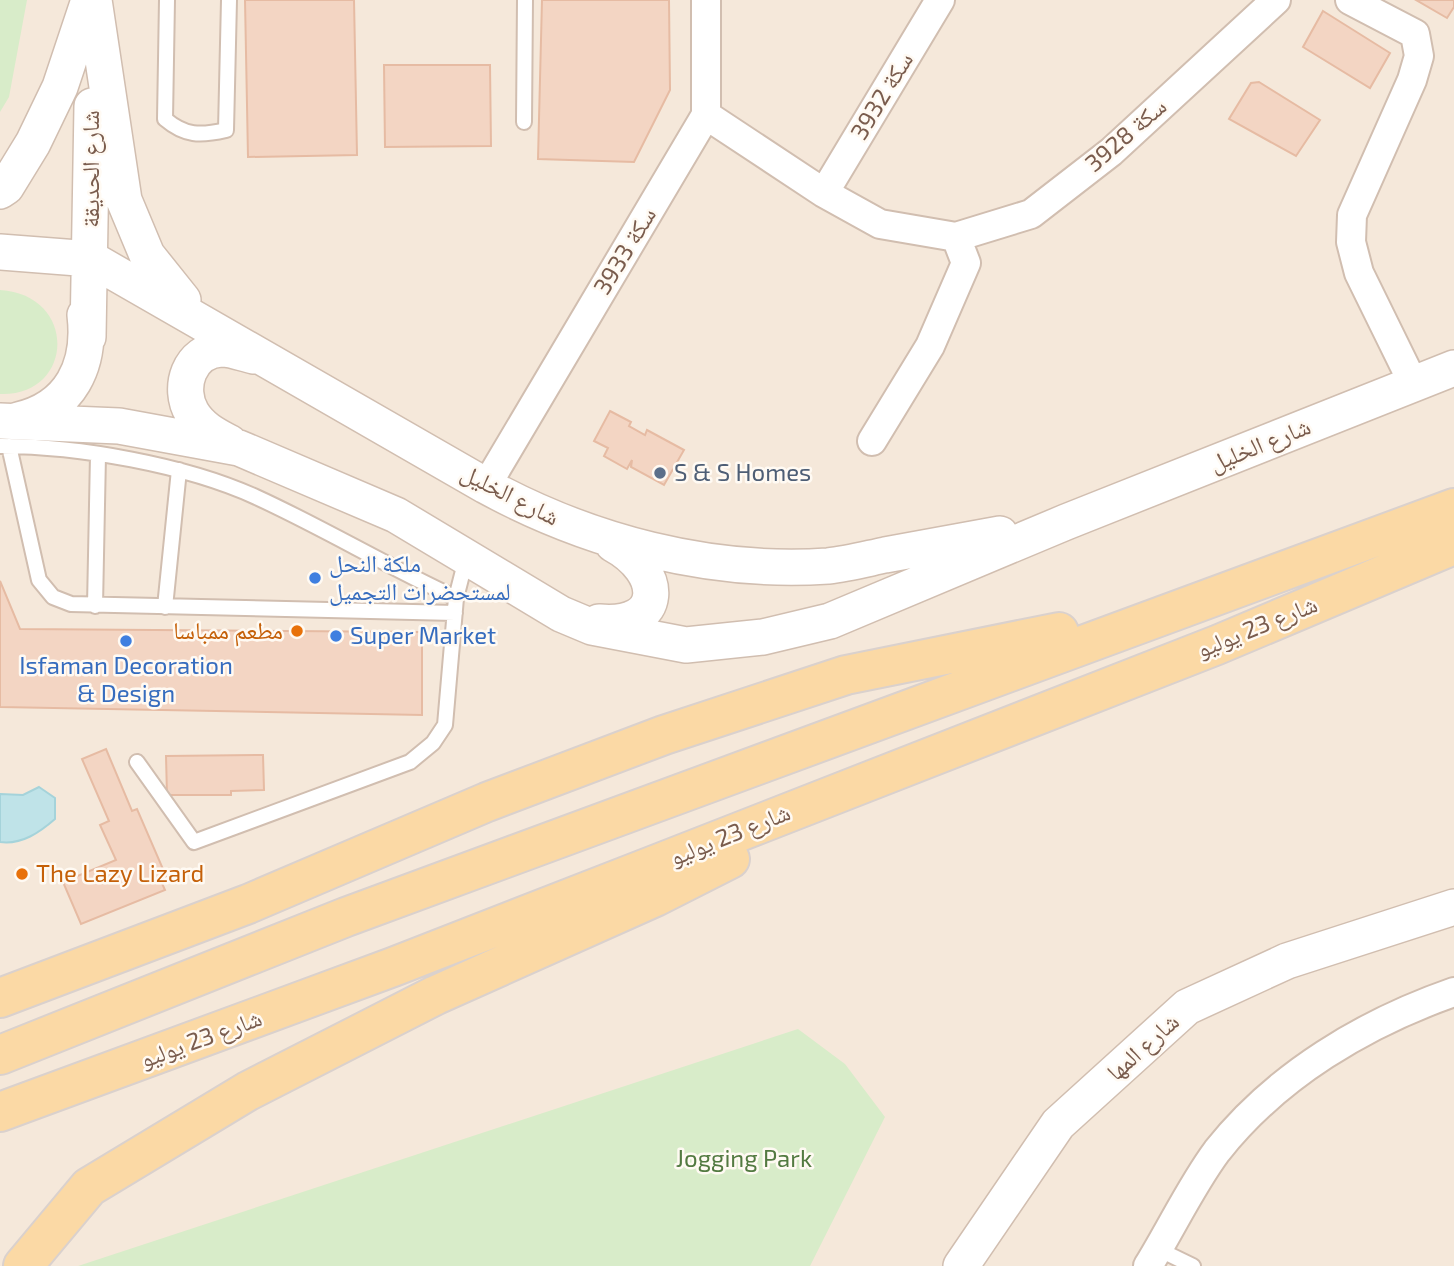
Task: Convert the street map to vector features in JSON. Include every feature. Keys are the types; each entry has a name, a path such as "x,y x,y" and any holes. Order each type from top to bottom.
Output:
{"main road":[{"name":"شارع 23 يوليو","path":"0,1055 346,917 1171,610 1370,541 1454,508"},
{"name":"شارع 23 يوليو","path":"0,1112 393,967 1217,645 1454,545"},
{"path":"0,998 248,904 487,802 664,735 846,675 1171,610"},
{"path":"23,1266 89,1187 248,1091 436,995 656,897 969,740"}],"street":[{"path":"0,191 6,187 33,143 60,87 92,0"},
{"path":"92,0 124,200 147,255 204,323"},
{"name":"شارع الحديقة","path":"88,337 92,0"},
{"path":"706,0 706,115"},
{"name":"سكة 3932","path":"824,193 940,0"},
{"name":"سكة 3928","path":"706,115 824,193 880,224 956,237 1031,214 1111,152 1276,0"},
{"path":"1350,0 1415,34 1419,56 1412,80 1352,215 1351,242 1359,273 1413,383"},
{"name":"سكة 3933","path":"486,486 706,115"},
{"path":"872,441 930,346 966,263 956,237"},
{"path":"3,433 60,400 78,378 88,337 85,313 78,296 61,274 38,259 6,251"},
{"name":"شارع الخليل","path":"6,251 91,259 529,509 590,533 658,552 740,564 828,566 1066,522"},
{"path":"239,448 206,430 191,412 185,394 188,373 197,357 223,349 271,360"},
{"name":"شارع الخليل","path":"3,433 119,426 239,448 396,515 561,614 592,627 686,645 763,637 830,621 1066,522 1454,368"},
{"path":"561,614 610,623 629,620 643,612 650,601 651,588 647,572 639,562 617,545 590,533"},
{"name":"شارع المها","path":"1399,924 1454,897"},
{"name":"شارع المها","path":"961,1266 1058,1124 1187,1007 1287,961 1454,906"},
{"path":"1153,1257 1217,1152 1289,1080 1357,1034 1411,1007 1454,992"}],"lane":[{"path":"167,0 165,119 178,130 205,135 226,130 229,0"},
{"path":"524,122 525,0"},
{"path":"3,433 179,470 255,496 456,606 165,607 71,604 53,597 39,580 3,433"},
{"path":"95,606 98,455"},
{"path":"165,607 179,470"},
{"path":"137,762 194,842 410,762 433,743 445,725 456,606 466,557"},
{"path":"1153,1257 1193,1266"}],"shaded area":[{"path":"0,0 1454,0 1454,1266 0,1266"}],"green space":[{"path":"0,0 27,0 9,97 0,112"},
{"path":"0,290 26,296 44,309 54,326 57,345 53,364 42,380 24,391 0,394"},
{"name":"Jogging Park","path":"798,1029 845,1064 885,1117 810,1266 78,1266"}],"water":[{"path":"39,787 55,798 55,819 37,833 16,842 0,842 0,794 23,795"}],"building":[{"path":"245,0 354,0 357,155 248,157"},
{"path":"542,0 669,0 670,90 634,162 538,159"},
{"path":"1416,0 1454,0 1454,7 1447,18"},
{"path":"1323,11 1390,53 1370,88 1303,47"},
{"path":"384,65 490,65 491,146 385,147"},
{"path":"1259,82 1320,120 1296,156 1229,119 1251,83"},
{"path":"610,411 631,422 629,426 645,435 647,430 684,450 664,485 631,467 632,460 627,469 604,456 608,448 594,441"},
{"path":"0,581 20,629 422,632 422,715 0,707"},
{"path":"106,749 132,811 137,809 166,876 160,879 165,890 81,924 63,882 116,860 100,825 109,821 82,759"},
{"path":"263,755 264,790 231,791 231,795 167,795 166,756"}],"place":[{"name":"S & S Homes","path":"660,473"},
{"name":"ملكة النحل لمستحضرات التجميل","path":"315,578"},
{"name":"مطعم ممباسا","path":"297,631"},
{"name":"Super Market","path":"336,636"},
{"name":"Isfaman Decoration & Design","path":"126,641"},
{"name":"The Lazy Lizard","path":"22,874"}]}
